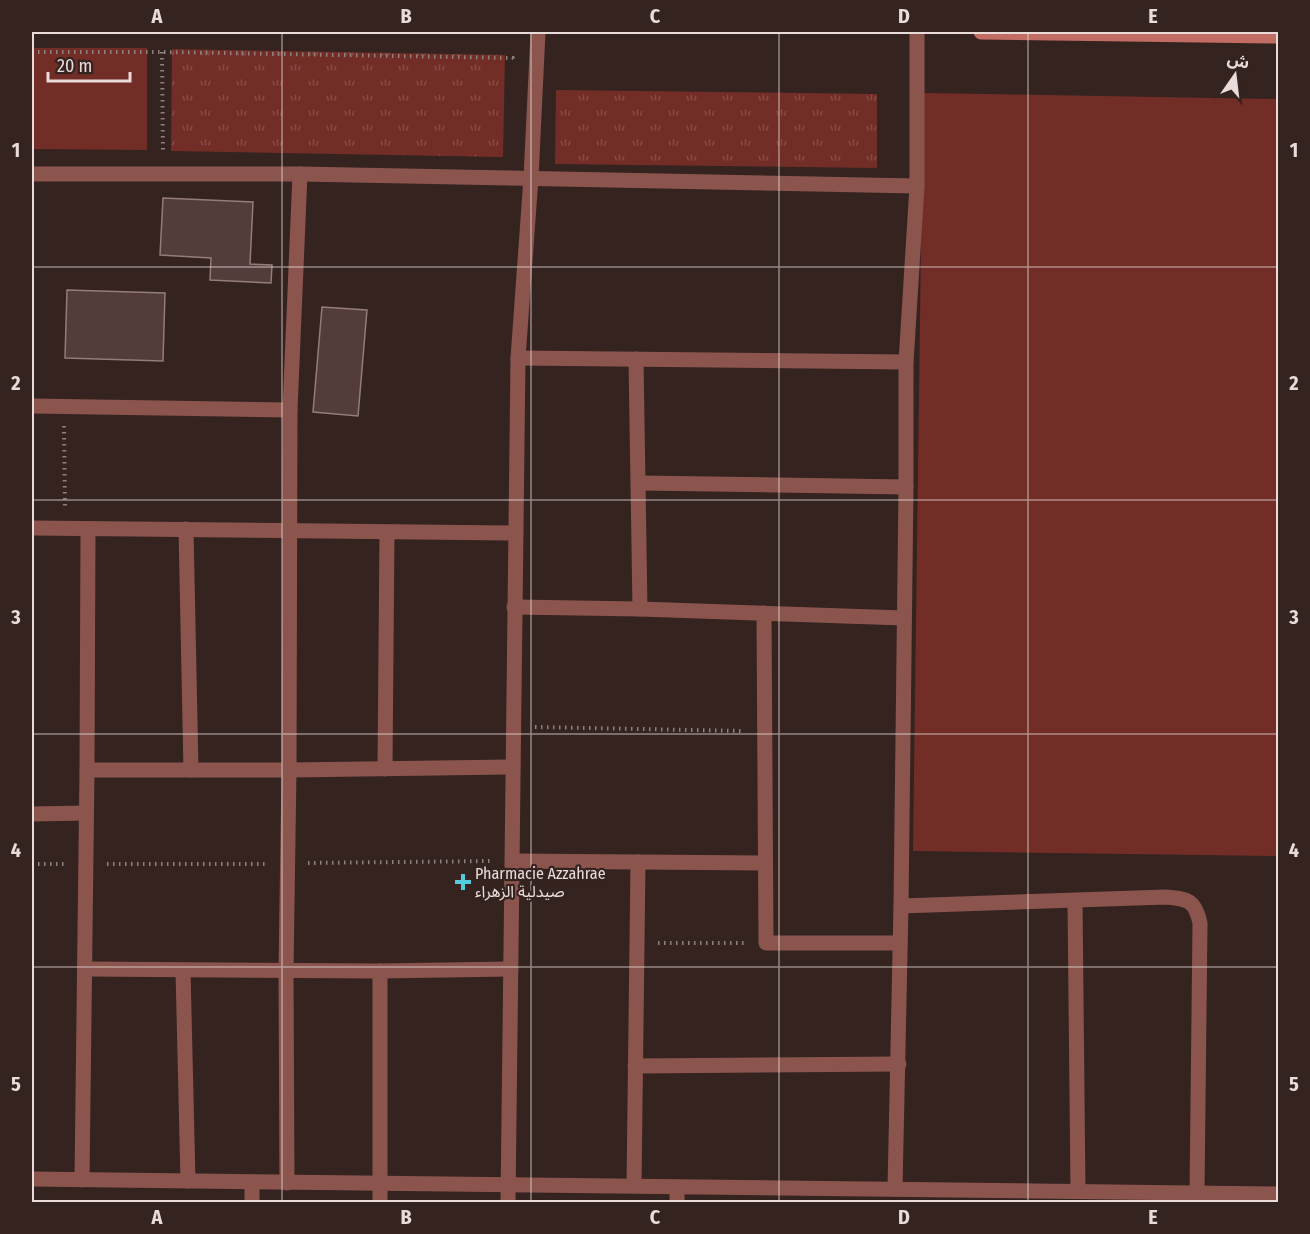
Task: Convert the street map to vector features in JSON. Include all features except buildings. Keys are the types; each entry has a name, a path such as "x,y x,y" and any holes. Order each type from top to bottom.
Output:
{"main road":[{"path":"981,32 1278,36"}],"street":[{"path":"508,1203 518,358 531,178 538,32"},
{"path":"895,1189 899,1064 906,362 916,186 917,32"},
{"path":"32,174 300,174 916,186"},
{"path":"287,1182 286,970 290,410 300,174"},
{"path":"518,358 906,362"},
{"path":"636,359 640,609"},
{"path":"32,406 290,410"},
{"path":"639,483 906,487"},
{"path":"32,528 516,533"},
{"path":"82,1180 88,529"},
{"path":"186,530 191,770"},
{"path":"385,769 387,532"},
{"path":"514,606 904,618"},
{"path":"764,613 766,943 900,943"},
{"path":"87,770 513,767"},
{"path":"32,814 86,813"},
{"path":"513,861 764,863"},
{"path":"634,1186 638,862"},
{"path":"901,906 1166,897 1181,898 1191,902 1198,912 1200,923 1197,1193"},
{"path":"1075,901 1078,1191"},
{"path":"85,969 380,971 511,969"},
{"path":"183,970 188,1181"},
{"path":"380,971 380,1203"},
{"path":"635,1066 899,1064"},
{"path":"32,1179 634,1186 801,1195 895,1189 925,1196 1048,1197 1078,1191 1197,1193 1258,1198 1278,1194"},
{"path":"252,1182 252,1203"},
{"path":"676,1203 677,1187"}],"path":[{"path":"32,52 513,58 513,70"},
{"path":"162,52 163,158"},
{"path":"64,407 65,528"},
{"path":"513,727 764,731"},
{"path":"636,943 766,943"}],"green space":[{"path":"32,48 147,48 147,150 32,149"},
{"path":"172,49 505,55 503,157 171,151"},
{"path":"556,90 877,94 877,168 555,164"},
{"path":"923,93 1278,99 1278,856 913,851"}],"place":[{"name":"Pharmacie Azzahrae صيدلية الزهراء","path":"463,882"}]}
